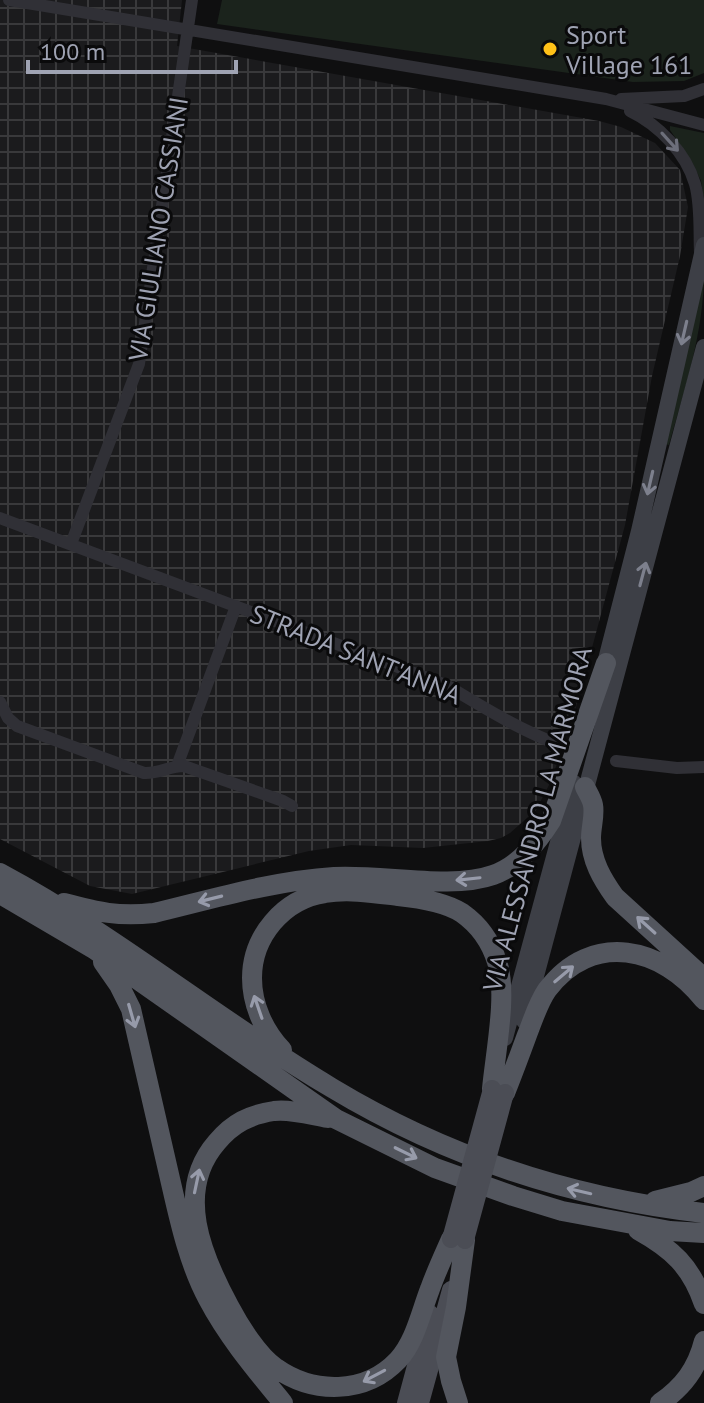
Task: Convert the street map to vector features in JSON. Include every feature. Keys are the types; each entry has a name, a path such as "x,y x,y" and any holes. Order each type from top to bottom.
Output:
{"highway":[{"path":"47,898 116,915 135,915 299,880 369,876 451,881 494,875 523,856 551,821 606,663"},
{"path":"585,787 594,807 592,854 605,883 615,897 704,978"},
{"path":"0,873 47,898 302,1070 397,1125 442,1146 567,1188 639,1204 704,1213"},
{"path":"302,1070 276,1043 254,999 252,965 259,943 270,925 295,904 326,892 373,893 424,899 460,912 482,931 499,966 502,988 498,1091"},
{"path":"0,894 94,949 336,1119 435,1168 562,1211 670,1231 704,1233"},
{"path":"94,949 131,1009 193,1264 207,1297 240,1351 283,1403"},
{"path":"498,1091 546,992 561,975 593,956 629,952 651,958 675,971 704,1000"},
{"path":"336,1119 277,1111 252,1116 229,1128 211,1148 199,1169 194,1211 207,1260 241,1329 273,1367 300,1383 335,1388 357,1385 381,1374 398,1360 410,1342 431,1284 458,1239"},
{"path":"639,1204 672,1198 704,1186"},
{"path":"627,1224 666,1247 684,1264 697,1284 704,1304"},
{"path":"458,1239 456,1307 446,1357 458,1403"},
{"path":"660,1403 684,1383 700,1359 704,1341"},
{"path":"679,1403 704,1379"}],"main road":[{"name":"VIA ALESSANDRO LA MARMORA","path":"498,1091 639,531 702,252"},
{"name":"VIA ALESSANDRO LA MARMORA","path":"420,1403 458,1239 704,347"},
{"name":"VIA ALESSANDRO LA MARMORA","path":"406,1403 458,1239"}],"street":[{"path":"9,0 606,99 704,125"},
{"name":"VIA GIULIANO CASSIANI","path":"71,544 139,364 192,0"},
{"path":"606,99 684,96 704,89"},
{"path":"606,99 645,118 685,158 695,185 702,252"},
{"name":"STRADA SANT'ANNA","path":"0,518 446,685 503,720 562,746"},
{"name":"STRADA SANT'ANNA","path":"177,766 236,606"},
{"path":"0,702 10,722 17,726 144,773 177,766 188,767 292,806"},
{"path":"616,761 677,768 704,767"}],"shaded area":[{"path":"0,0 182,0 177,46 599,121 621,127 655,143 680,170 688,207 652,376 625,525 572,722 550,783 536,810 510,833 488,841 423,848 351,845 309,851 132,894 90,886 0,839"},
{"name":"Sport Village 161","path":"222,0 704,0 704,73 684,81 633,82 217,24"},
{"path":"670,126 704,133 704,201 701,181"},
{"path":"704,272 697,338 669,445 665,444"}],"place":[{"name":"Sport Village 161","path":"550,49"}]}
